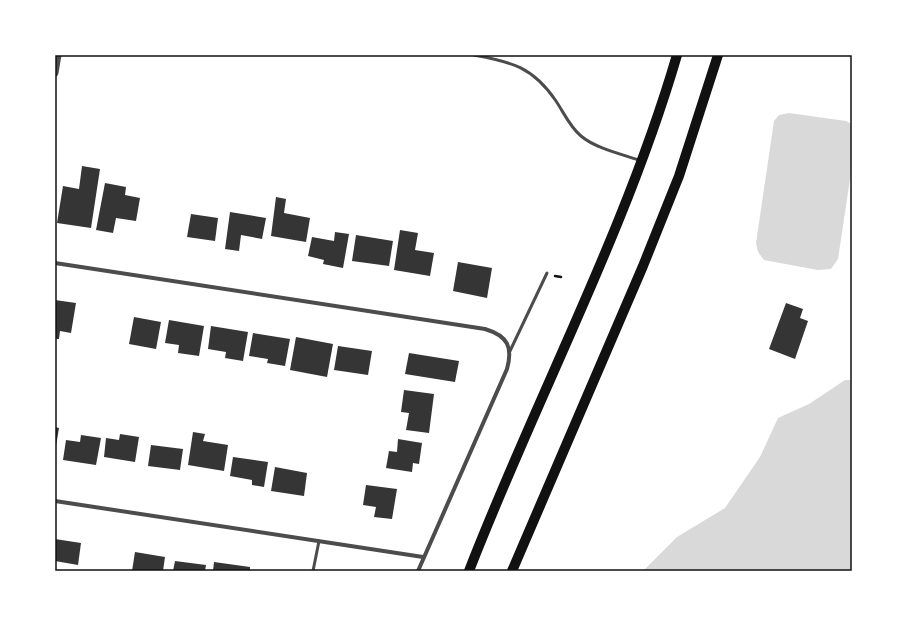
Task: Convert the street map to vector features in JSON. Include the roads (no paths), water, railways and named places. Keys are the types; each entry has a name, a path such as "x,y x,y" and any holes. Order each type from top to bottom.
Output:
{"main road":[{"path":"469,571 606,252 642,161 665,96 677,55"},
{"path":"512,571 649,252 679,176 718,55"}],"street":[{"path":"55,73 58,55"},
{"path":"55,263 485,329 494,332 506,341 510,351 507,369 418,571"},
{"path":"55,501 423,557"}],"lane":[{"path":"474,55 504,61 518,66 532,74 543,84 574,130 587,141 642,161"},
{"path":"510,351 547,273"},
{"path":"313,571 319,541"}]}
